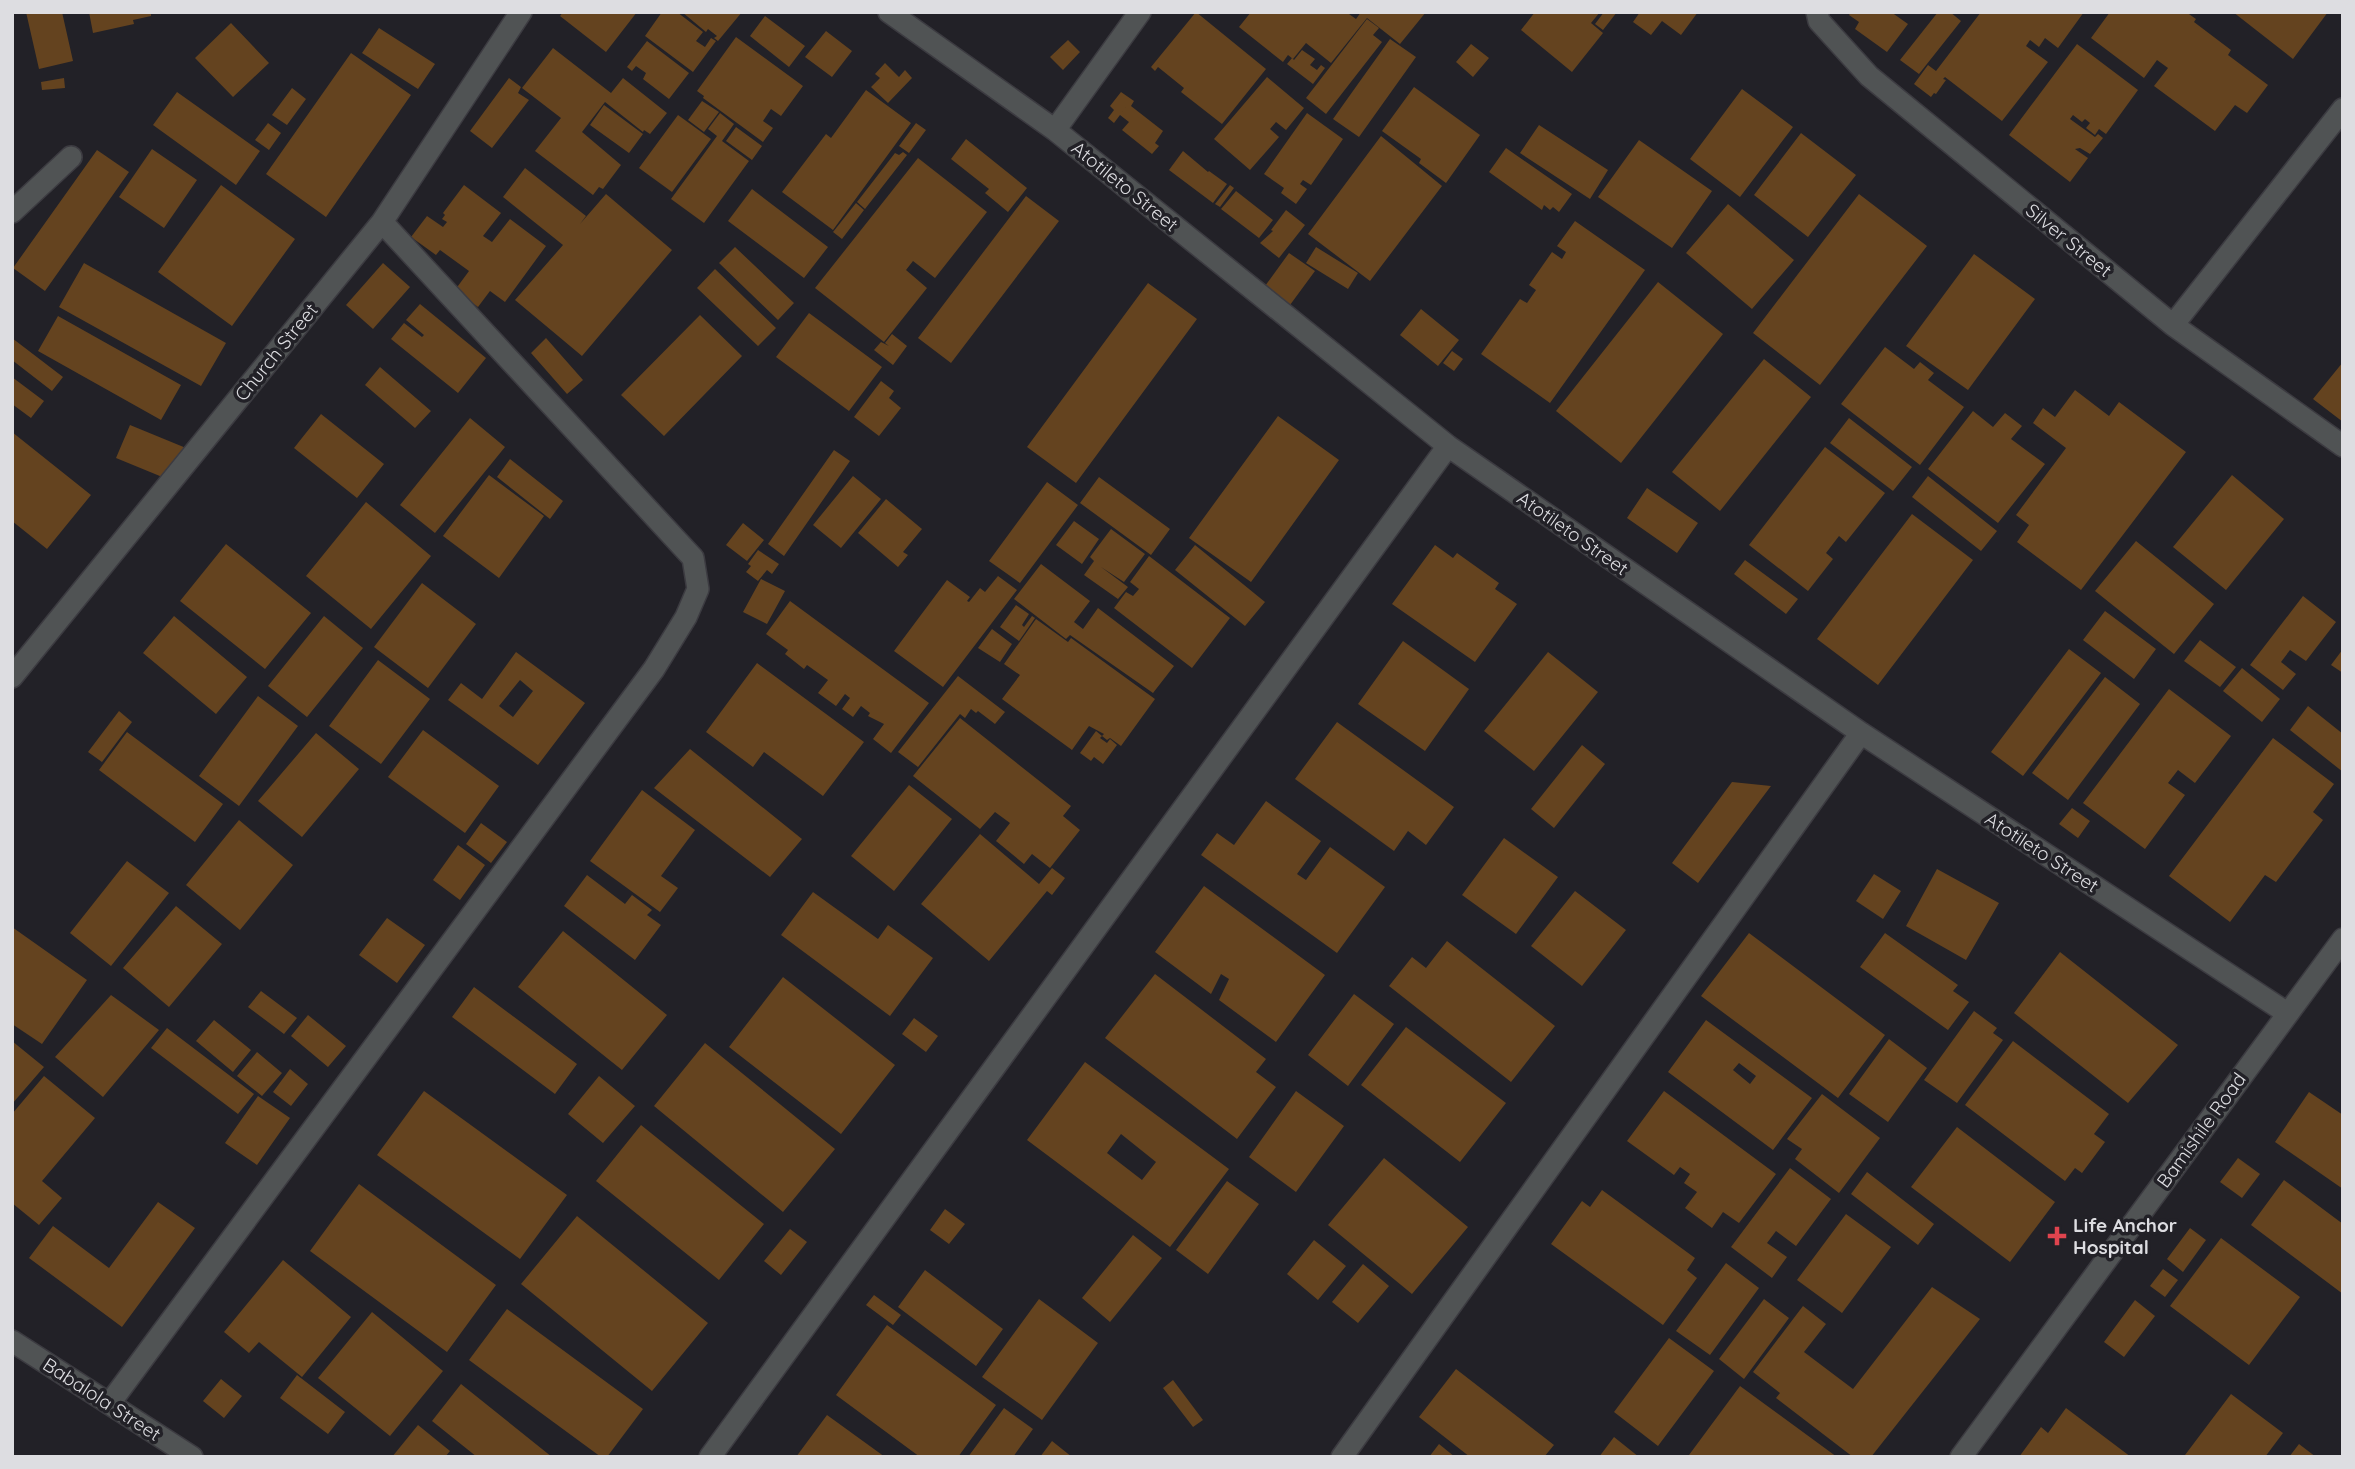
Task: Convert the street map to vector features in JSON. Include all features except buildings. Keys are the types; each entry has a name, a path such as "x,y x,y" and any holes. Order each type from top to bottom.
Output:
{"street":[{"name":"Church Street","path":"12,677 382,222 521,12"},
{"name":"Atotileto Street","path":"889,12 1055,130 1448,446 1861,733 2287,1013"},
{"path":"1055,130 1140,12"},
{"name":"Silver Street","path":"1816,12 1819,21 1869,76 2173,324 2343,446"},
{"path":"2173,324 2343,109"},
{"path":"12,212 71,157"},
{"path":"110,1403 654,669 686,617 698,589 693,558 382,222"},
{"path":"710,1457 1448,446"},
{"path":"1342,1457 1861,733"},
{"name":"Bamishile Road","path":"1961,1457 2343,939"},
{"name":"Babalola Street","path":"12,1341 192,1457"}],"place":[{"name":"Life Anchor Hospital","path":"2057,1236"}]}
